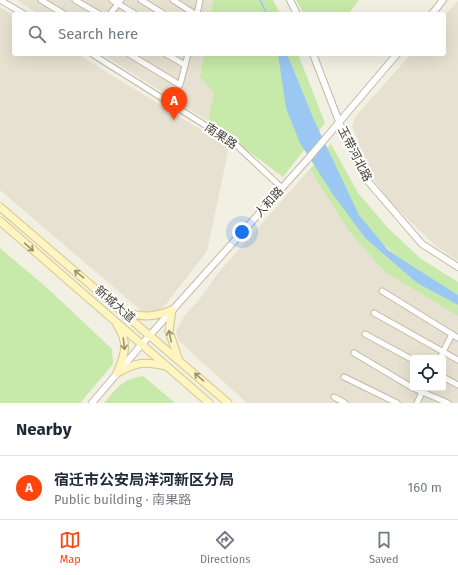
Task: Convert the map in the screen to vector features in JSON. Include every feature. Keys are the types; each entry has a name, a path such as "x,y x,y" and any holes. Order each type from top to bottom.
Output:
{"main road":[{"name":"新城大道","path":"0,207 150,334 228,403"},
{"name":"新城大道","path":"0,221 209,403"},
{"path":"104,311 111,301"},
{"path":"122,311 141,316 150,316 172,310 169,331 181,362 175,373"},
{"path":"111,317 120,329 125,343 124,356 117,373"},
{"path":"117,373 137,363 168,366"}],"street":[{"path":"0,0 21,12"},
{"path":"41,0 61,12"},
{"path":"75,0 96,12"},
{"path":"112,0 120,2 132,12"},
{"path":"141,0 161,12"},
{"path":"173,0 193,12"},
{"path":"197,12 200,0"},
{"path":"290,0 296,12"},
{"path":"434,12 444,0"},
{"path":"112,12 120,2"},
{"name":"南果路","path":"95,56 236,144 282,188"},
{"path":"132,56 180,85 187,56"},
{"path":"169,56 185,65"},
{"name":"玉带河北路","path":"314,56 345,137 366,179 422,244 458,267"},
{"name":"人和路","path":"92,403 150,334 307,160 395,56"},
{"path":"382,291 458,338"},
{"path":"374,313 458,360"},
{"path":"366,334 410,358"},
{"path":"441,355 452,334"},
{"path":"354,353 410,386"},
{"path":"344,377 397,403"},
{"path":"446,379 458,385"},
{"path":"417,403 423,391"},
{"path":"425,391 448,403"},
{"path":"334,397 345,403"}],"shaded area":[{"path":"17,0 213,0 211,12 36,12"},
{"path":"458,1 458,261 436,246 390,202 371,176 352,126 356,116 409,56 446,56 446,14"},
{"path":"0,7 12,15 12,56 80,56 229,147 207,251 159,313 144,313 0,190"},
{"path":"105,56 204,56 200,77 214,93 208,121"},
{"path":"310,169 385,272 458,316 458,403 247,403 178,340 176,332 184,316 199,300 219,272"}],"green space":[{"path":"213,0 273,0 279,12 211,12"},
{"path":"296,0 359,0 350,12 303,12"},
{"path":"204,56 299,56 325,123 283,177 208,121 214,93 200,77"},
{"path":"331,144 358,193 388,228 421,259 458,282 458,295 403,261 368,228 354,207 327,148"},
{"path":"314,165 365,238 417,283 458,305 458,316 385,272 349,231 310,169"},
{"path":"0,248 47,288 112,349 113,364 80,403 0,403"},
{"path":"143,376 175,403 104,403 120,385 130,379"}],"water":[{"path":"278,56 288,56 314,120 359,215 388,250 458,295 458,305 417,283 365,238 332,193 300,143 286,108"}],"waterway":[{"path":"260,0 266,12"}],"place":[{"name":"宿迁市公安局洋河新区分局","path":"174,120"}]}
